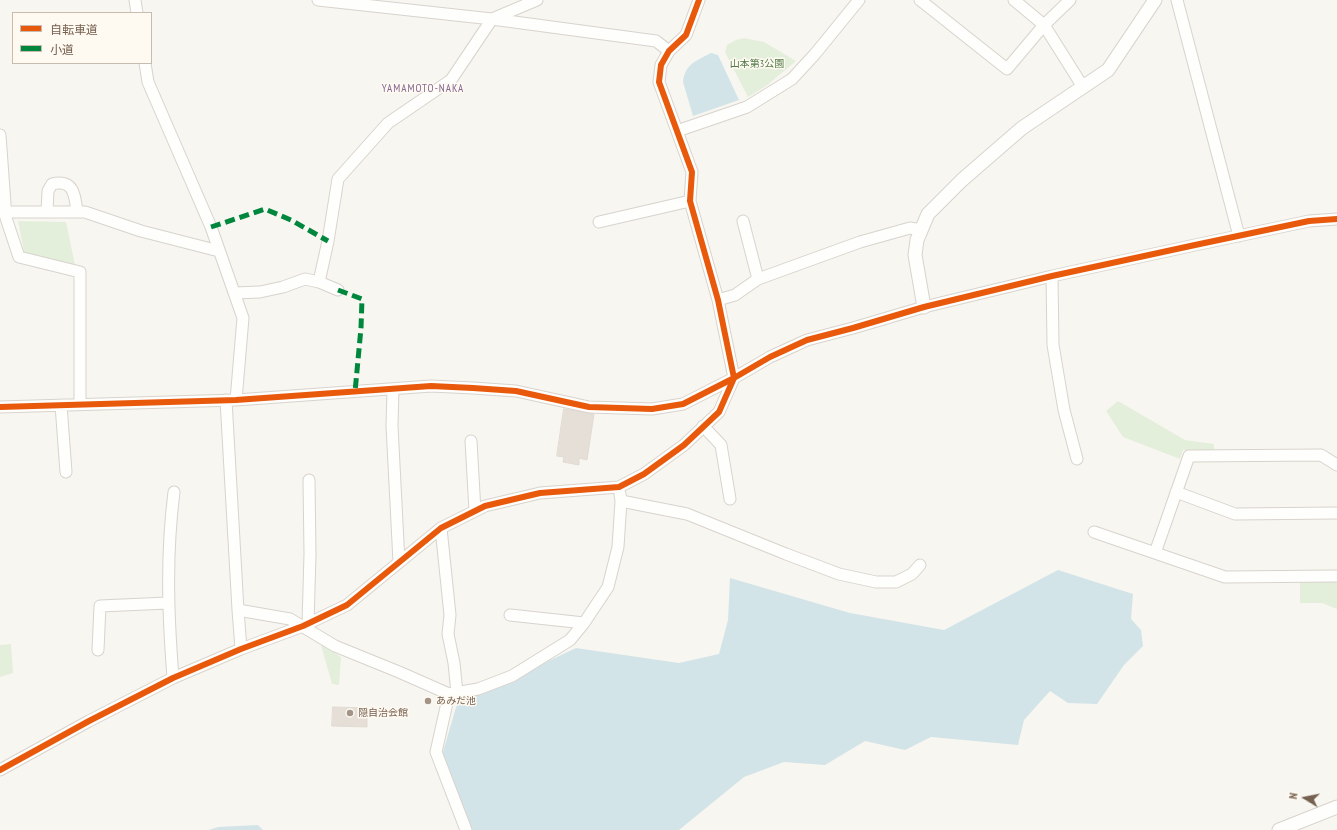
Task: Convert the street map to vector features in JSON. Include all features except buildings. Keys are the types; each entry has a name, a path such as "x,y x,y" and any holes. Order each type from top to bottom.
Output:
{"street":[{"path":"135,0 137,12"},
{"path":"318,0 492,19 656,41 669,51"},
{"path":"318,282 328,241 338,179 388,123 451,80 492,19 537,0"},
{"path":"0,770 82,724 173,678 241,649 306,625 347,605 441,528 475,511 486,506 540,493 618,487 644,474 684,445 719,412 734,378 718,300 690,201 692,172 659,82 661,66 669,51 686,35 699,0"},
{"path":"677,132 747,107 792,79 815,54 859,0"},
{"path":"920,0 1006,69 1044,25 1070,0"},
{"path":"1014,0 1044,25 1083,87"},
{"path":"924,307 915,254 917,240 928,214 962,180 1022,128 1108,70 1155,0"},
{"path":"1177,0 1239,236"},
{"path":"145,64 148,82 211,226 243,318 231,400 238,610 241,649"},
{"path":"0,135 3,212 19,257 80,272 80,404"},
{"path":"47,212 48,191 52,184 60,182 70,187 75,194 77,212"},
{"path":"600,222 690,201"},
{"path":"3,212 85,212 141,231 219,251"},
{"path":"0,407 231,400 392,390 431,386 516,391 589,406 652,409 683,404 734,378 770,357 807,340 924,307 1052,276 1309,221 1337,219"},
{"path":"743,221 758,279"},
{"path":"718,300 735,295 758,279 860,242 910,228 921,230"},
{"path":"1052,276 1053,346 1064,410 1077,459"},
{"path":"234,293 260,292 282,287 305,279 318,282 338,290"},
{"path":"392,390 392,426 399,562"},
{"path":"61,405 66,472"},
{"path":"703,426 721,445 730,499"},
{"path":"471,441 475,511"},
{"path":"1155,553 1189,456 1322,455 1337,465"},
{"path":"306,625 310,554 309,480"},
{"path":"238,610 290,619 306,625 335,646 453,694 478,689 512,676 570,640 584,623 608,587 618,547 621,501 618,487"},
{"path":"173,678 168,580 171,512 174,492"},
{"path":"1176,492 1235,514 1337,513"},
{"path":"621,501 687,514 839,574 876,582 896,582 912,574 920,565"},
{"path":"441,528 450,615 448,634 454,663 453,694 436,752 466,830"},
{"path":"1094,532 1225,577 1337,576"},
{"path":"98,650 100,606 168,603"},
{"path":"510,615 584,623"},
{"path":"1279,830 1337,807"}],"green space":[{"name":"山本第3公園","path":"744,38 764,42 796,61 766,86 748,97 725,52 727,45"},
{"path":"18,221 66,222 75,265 30,256 24,252"},
{"path":"1118,401 1185,440 1214,444 1214,450 1183,450 1180,459 1123,437 1106,411"},
{"path":"1300,582 1337,582 1337,609 1322,603 1300,603"},
{"path":"11,644 13,673 0,677 0,645"},
{"path":"321,645 341,657 339,685 332,684"}],"shaded area":[{"path":"711,53 718,55 739,100 693,116 683,82 684,76 692,64"},
{"path":"1058,570 1133,594 1131,619 1141,630 1143,646 1124,665 1097,704 1068,703 1050,691 1024,720 1018,745 931,737 905,750 865,741 825,765 784,762 744,777 679,830 472,830 442,755 457,704 576,648 679,663 719,654 728,620 730,578 850,613 944,630"},
{"path":"258,825 263,830 209,830 218,827"}],"marked path":[{"path":"211,227 265,209 291,220 328,241"},
{"path":"338,290 362,299 355,392"}],"cycle path":[{"path":"0,770 89,721 173,678 241,649 303,626 347,605 441,528 485,506 540,493 619,487 644,474 684,445 719,412 734,378 718,300 690,201 692,172 659,82 661,65 669,51 686,35 699,0"},
{"path":"0,407 236,400 431,386 516,391 589,407 652,409 683,404 734,378 770,357 807,340 924,307 1052,276 1195,245 1309,221 1337,219"}],"place":[{"name":"あみだ池","path":"428,701"},
{"name":"隠自治会館","path":"350,713"}],"district":[{"name":"YAMAMOTO-NAKA","path":"423,89"}]}
